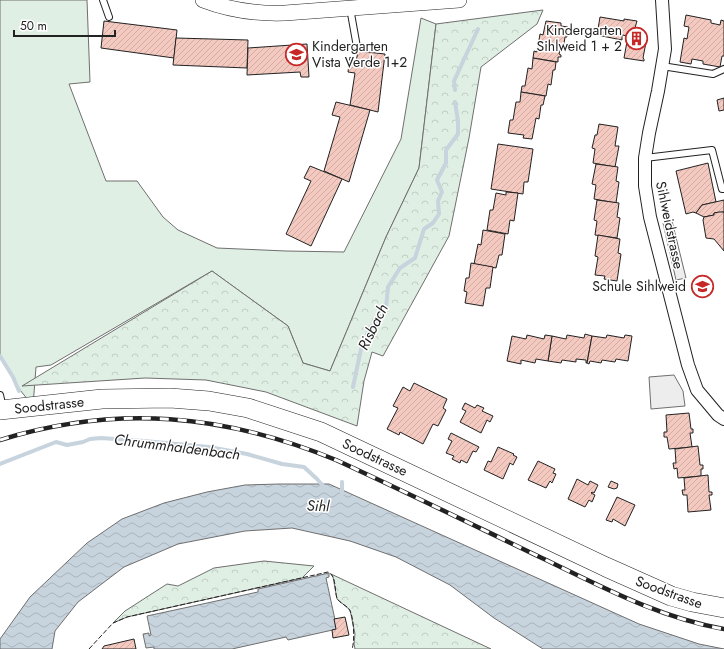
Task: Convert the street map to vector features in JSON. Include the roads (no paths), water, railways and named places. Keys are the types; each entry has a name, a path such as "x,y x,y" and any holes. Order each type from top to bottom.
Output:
{"main road":[{"name":"Soodstrasse","path":"1,405 102,399 170,398 209,401 248,408 321,432 606,567 671,596 692,602 724,608"}],"street":[{"path":"203,0 225,7 262,13 458,0"},
{"name":"Sihlweidstrasse","path":"662,0 665,49 645,158 644,186 650,217 688,366 697,390 718,415 724,419"}],"lane":[{"path":"103,0 109,17"},
{"path":"350,8 357,47"},
{"path":"662,66 713,74 724,69"},
{"path":"645,158 712,150 722,189 724,189"}],"water":[{"name":"Sihl","path":"329,484 639,624 699,644 724,649 543,649 494,618 450,585 396,557 350,541 292,528 245,531 178,544 124,567 78,602 55,631 52,649 0,649 0,639 30,597 87,543 122,519 164,503 207,492 245,485"},
{"path":"329,573 329,577 326,578 337,629 288,640 286,637 232,649 146,648 143,634 149,633 149,636 151,635 147,616 258,592 258,589"}],"waterway":[{"name":"Risbach","path":"455,90 454,81 478,29"},
{"name":"Risbach","path":"353,387 361,349 370,327 376,324 386,308 388,287 400,268 415,258 424,229 433,223 439,214 438,201 442,192 437,180 446,163 446,150 458,134 458,121 455,102"},
{"path":"0,356 13,377 19,391"},
{"name":"Chrummhaldenbach","path":"0,464 56,442 67,445 90,439 101,438 144,441 209,447 247,454 282,464 304,467 325,488"},
{"name":"Risbach","path":"342,482 342,494"}],"railway":[{"path":"0,440 43,429 86,421 128,418 170,419 211,424 253,432 294,444 336,460 632,600 677,617 724,629"}],"place":[{"name":"Kindergarten Sihlweid 1 + 2","path":"637,38"},
{"name":"Kindergarten Vista Verde 1+2","path":"296,54"},
{"name":"Schule Sihlweid","path":"702,286"}]}
